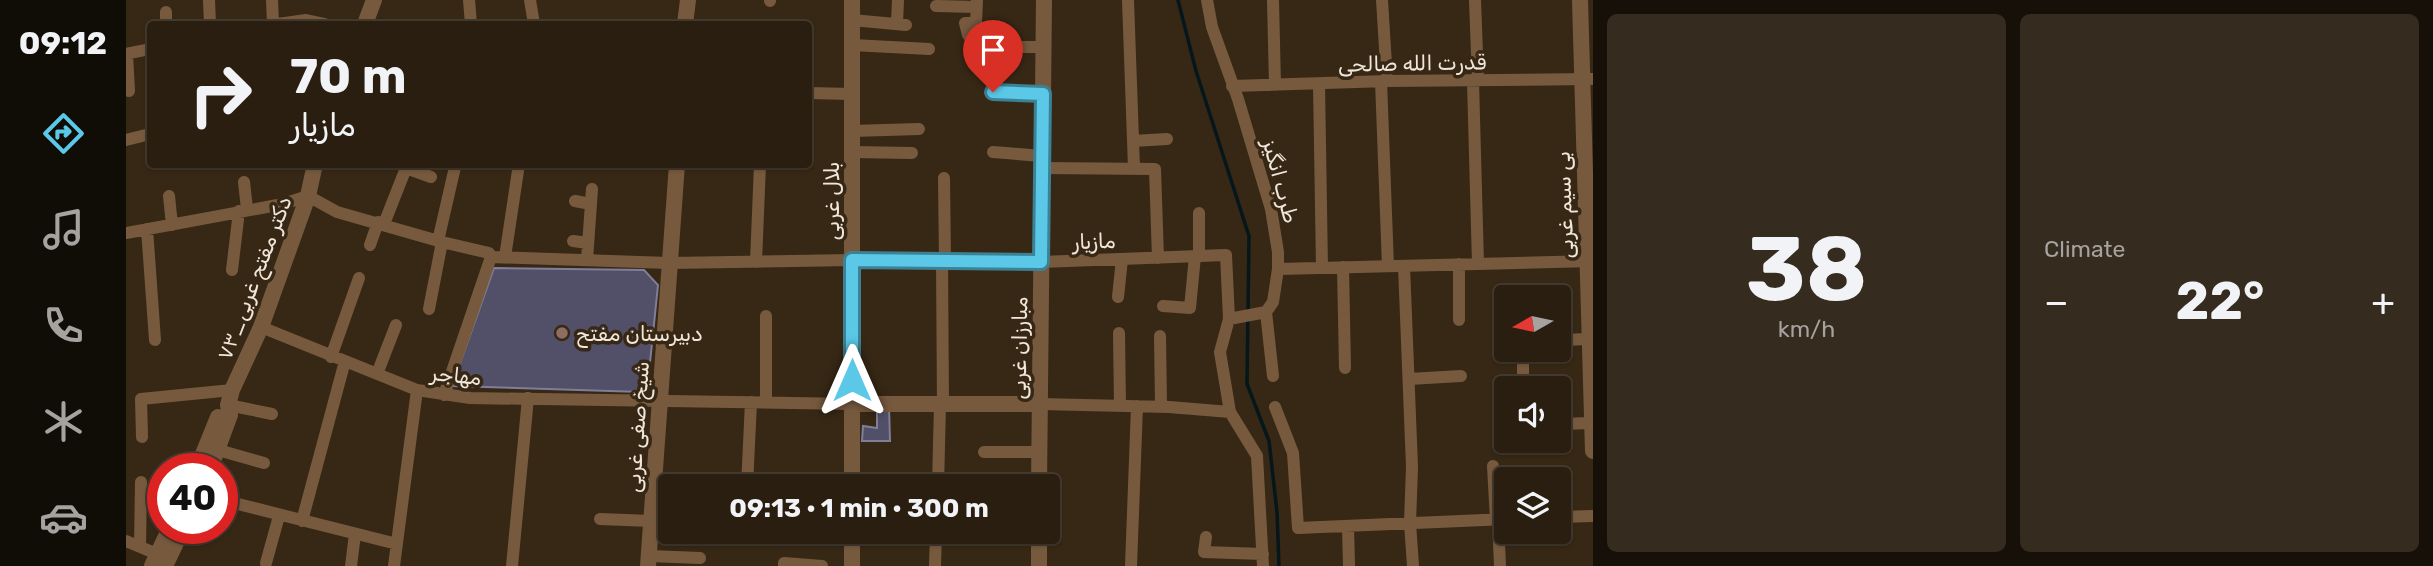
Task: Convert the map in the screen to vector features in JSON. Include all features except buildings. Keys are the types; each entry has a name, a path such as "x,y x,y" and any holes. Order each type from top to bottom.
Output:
{"street":[{"path":"209,0 210,21"},
{"path":"272,0 276,21"},
{"path":"469,0 471,21"},
{"path":"530,0 534,21"},
{"path":"685,21 688,0"},
{"name":"بلال غربی","path":"852,0 852,474"},
{"path":"852,20 901,24 898,0"},
{"name":"مبارزان غربی","path":"1039,474 1044,0"},
{"path":"1128,0 1133,168"},
{"name":"طرب انگیز","path":"1207,0 1212,27 1238,99 1271,209 1278,252 1273,303 1266,312 1273,376"},
{"path":"1273,0 1275,85"},
{"path":"1382,0 1388,266"},
{"path":"1475,0 1478,264"},
{"name":"بی سیم غربی","path":"1580,0 1587,79 1589,339 1593,451"},
{"path":"366,21 376,1"},
{"path":"936,6 977,4 976,23 965,23 968,35"},
{"path":"852,45 929,49"},
{"path":"990,47 1043,47"},
{"path":"129,91 127,54 147,50"},
{"name":"قدرت الله صالحی","path":"1232,86 1587,79"},
{"path":"1319,85 1322,268"},
{"path":"993,92 1043,94"},
{"path":"812,93 852,94"},
{"path":"852,131 919,129"},
{"path":"126,141 147,135"},
{"path":"1133,141 1167,140"},
{"path":"852,152 912,153"},
{"path":"993,152 1042,162 1155,169 1158,258"},
{"name":"۷۳_دکتر مفتح غربی","path":"212,453 220,413 230,397 261,327 315,168"},
{"path":"370,245 406,168 431,177"},
{"path":"429,309 455,168"},
{"path":"505,257 518,168"},
{"name":"شیخ صفی غربی","path":"649,561 677,168"},
{"path":"756,262 760,168"},
{"path":"938,474 944,178"},
{"path":"232,270 243,210 244,182"},
{"path":"587,260 592,189"},
{"path":"169,196 172,225"},
{"path":"126,233 283,204 307,196"},
{"name":"مازیار","path":"307,196 337,212 488,253 491,257 668,263 852,260 1041,262 1226,255 1229,319"},
{"path":"575,201 591,204"},
{"path":"1163,306 1190,308 1199,213"},
{"path":"147,229 155,340"},
{"path":"573,241 588,243"},
{"path":"444,395 491,257"},
{"path":"1118,297 1122,259"},
{"path":"1278,269 1590,261"},
{"path":"1459,264 1459,320"},
{"path":"1404,266 1413,566"},
{"path":"1343,267 1345,368"},
{"path":"331,356 359,278"},
{"path":"1206,537 1204,552 1263,560 1257,456 1230,412 1220,352 1229,319 1266,312"},
{"path":"766,316 766,402"},
{"path":"377,374 396,325"},
{"name":"مهاجر","path":"261,327 417,390 444,395 470,398 852,404"},
{"path":"1119,333 1120,406"},
{"path":"1160,336 1160,407"},
{"path":"1572,340 1589,339"},
{"path":"302,521 345,361"},
{"path":"1524,362 1524,374"},
{"path":"1409,379 1461,376"},
{"path":"394,566 417,390"},
{"path":"142,437 141,399 230,397 272,414"},
{"path":"512,566 528,398"},
{"path":"748,474 751,402"},
{"path":"852,404 1137,406 1230,412"},
{"path":"1131,566 1137,406"},
{"path":"1275,407 1293,453 1298,528 1494,519"},
{"path":"1571,424 1592,423"},
{"path":"212,449 264,463"},
{"name":"۷۳_دکتر مفتح غربی","path":"209,453 212,449"},
{"path":"984,452 1040,452"},
{"path":"1493,466 1494,474"},
{"path":"140,547 141,482"},
{"path":"653,491 658,491"},
{"path":"238,504 397,544"},
{"path":"266,563 279,516"},
{"path":"1571,517 1593,516"},
{"path":"600,519 651,521"},
{"path":"1348,526 1349,566"},
{"path":"351,566 355,534"},
{"path":"126,541 140,547 160,562"},
{"path":"160,562 165,544"},
{"path":"160,562 172,544"},
{"path":"852,544 852,566"},
{"path":"935,566 936,544"},
{"path":"1038,566 1039,544"},
{"path":"1500,544 1500,566"},
{"path":"649,561 700,558"},
{"path":"784,566 784,563 822,566"}],"waterway":[{"path":"1178,0 1196,71 1249,236 1247,384 1269,441 1277,512 1279,566"}],"place":[{"name":"دبیرستان مفتح","path":"562,333"}],"route":[{"path":"852,380 852,260 1041,262 1043,94 993,92"}]}
